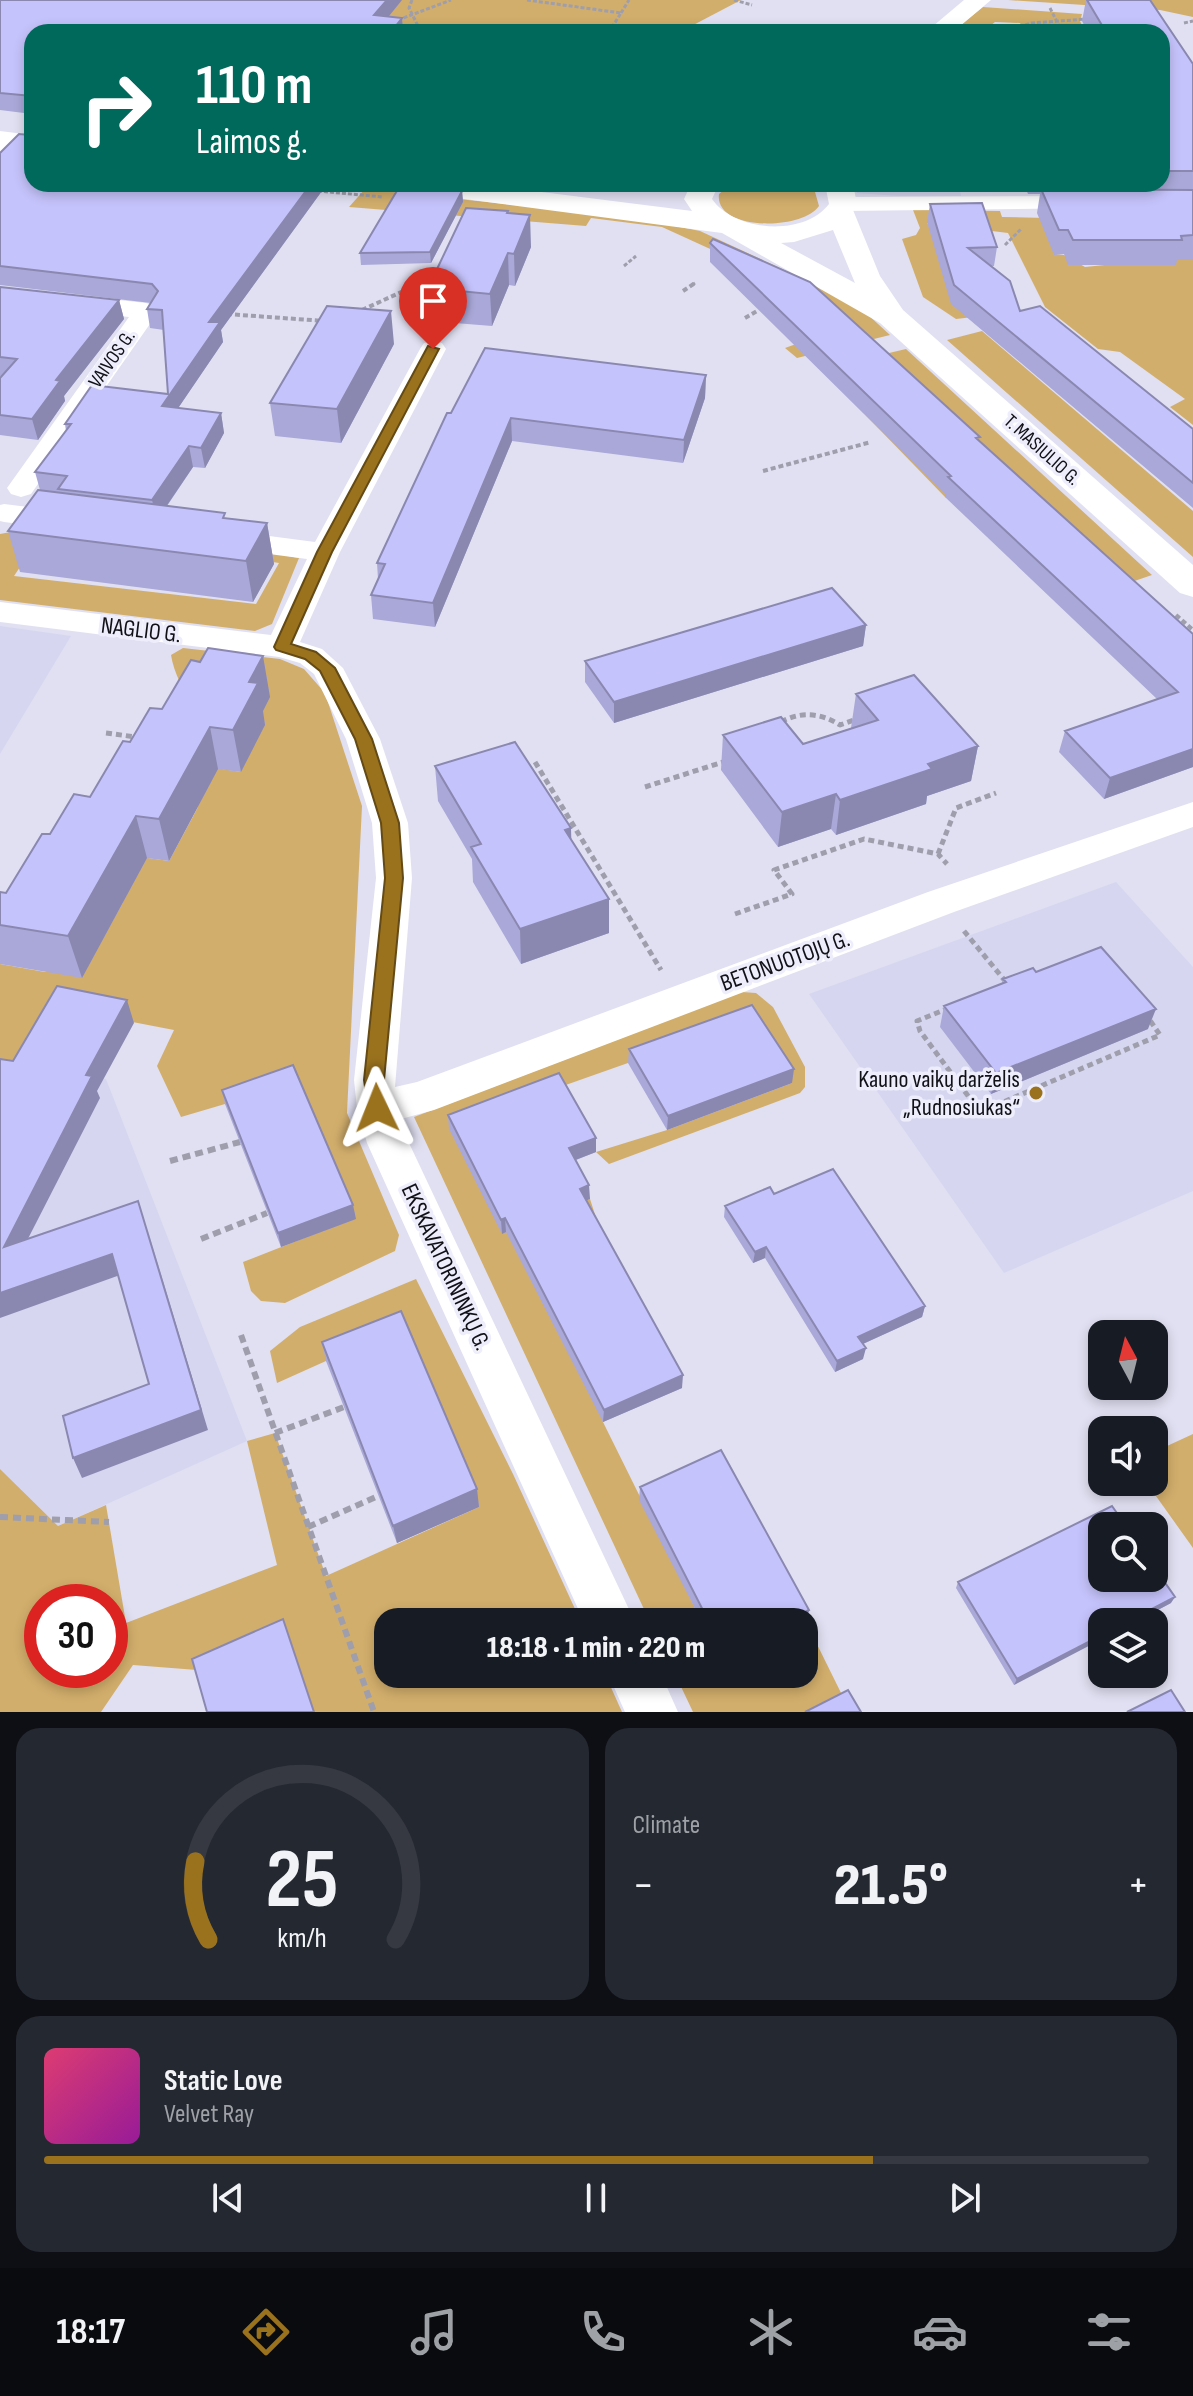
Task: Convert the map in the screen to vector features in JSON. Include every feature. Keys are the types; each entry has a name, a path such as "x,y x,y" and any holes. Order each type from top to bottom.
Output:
{"main road":[{"path":"948,24 979,0"},
{"path":"487,192 789,234 821,226 839,196"},
{"path":"506,194 610,196 654,192"},
{"path":"701,192 698,199 701,208 727,226"},
{"name":"T. MASIULIO G.","path":"839,196 865,276 891,316 1182,597"},
{"name":"T. MASIULIO G.","path":"727,226 891,316"}],"street":[{"path":"839,196 1104,203"},
{"name":"VAIVOS G.","path":"0,295 146,311 21,488"},
{"path":"282,647 325,552 433,349"},
{"path":"4,513 95,524"},
{"path":"202,537 325,552"},
{"name":"NAGLIO G.","path":"0,612 282,647"},
{"name":"EKSKAVATORININKŲ G.","path":"282,647 311,656 327,668 363,739 390,823 394,878 374,1080 377,1108 388,1143 604,1608"},
{"name":"BETONUOTOJŲ G.","path":"377,1108 435,1092 941,902 1193,814"},
{"path":"641,1688 652,1712"}],"path":[{"path":"412,0 409,8 417,24"},
{"path":"394,21 451,0"},
{"path":"527,0 621,13"},
{"path":"614,24 629,0"},
{"path":"734,0 752,5"},
{"path":"1050,8 1058,24"},
{"path":"1037,24 1093,18"},
{"path":"1184,23 1193,21"},
{"path":"624,266 636,256"},
{"path":"350,316 448,269"},
{"path":"683,291 695,283"},
{"path":"745,318 757,311"},
{"path":"219,314 326,321"},
{"path":"763,471 871,442"},
{"path":"1182,597 1193,630"},
{"path":"775,729 788,717 798,714 821,715 840,725 866,716"},
{"path":"106,733 149,738"},
{"path":"645,787 733,759"},
{"path":"535,762 665,975"},
{"path":"735,914 792,894 774,870 864,839 938,854 956,808 996,793"},
{"path":"941,902 1008,984"},
{"path":"995,989 1021,980"},
{"path":"956,1005 917,1021 920,1031 977,1108 987,1109 1160,1035 1138,1007"},
{"path":"170,1161 240,1142"},
{"path":"201,1239 267,1213"},
{"path":"241,1335 374,1712"},
{"path":"275,1433 344,1407"},
{"path":"308,1527 378,1496"},
{"path":"0,1517 109,1522"}],"shaded area":[{"path":"401,0 741,0 695,24 256,24"},
{"path":"1008,0 1193,0 1193,17 1160,10"},
{"path":"983,7 1082,14 1081,24 962,24"},
{"path":"362,192 393,192 636,218 700,231 832,292 865,312 890,335 797,358 785,348 796,344 765,274 662,227 591,218 586,226 349,207"},
{"path":"815,192 819,206 796,220 779,223 744,221 730,215 721,206 719,194"},
{"path":"960,192 961,196 899,196 857,193"},
{"path":"913,210 1000,211 1002,217 1046,218 1054,254 1064,255 1085,267 1193,256 1193,425 1170,407 1185,399 1120,352 1098,349 1045,307 1008,233 927,223 1017,312 956,319 923,297 902,239 916,235 920,228"},
{"path":"982,331 1193,511 1193,557 947,340"},
{"path":"906,349 1152,575 1114,588 945,497 821,369"},
{"path":"48,525 14,576 256,604 279,563 234,556 237,547 299,558 272,624 255,631 0,600 0,534"},
{"path":"0,626 71,636 0,754"},
{"path":"183,648 280,659 304,669 325,693 362,806 347,1113 399,1235 395,1251 285,1303 261,1301 251,1291 243,1262 355,1218 225,1104 181,1117 157,1066 174,1030 65,1009 32,1066 0,1060 0,964 45,972 88,965 122,904 141,857 169,861 197,809 210,767 241,772 181,685 171,655"},
{"name":"Kauno vaikų darželis „Rudnosiukas“","path":"1116,882 1193,967 1193,1191 1004,1273 809,994"},
{"path":"742,992 756,993 773,1007 805,1067 805,1087 800,1093 609,1164 596,1152 667,1130 792,1083 628,1063 560,1087 502,1233 590,1199 608,1255 603,1422 695,1608 643,1608 414,1117"},
{"path":"0,1060 106,1079 247,1441 58,1526 0,1469"},
{"path":"416,1279 513,1474 575,1608 374,1608 374,1688 611,1688 622,1712 314,1712 197,1670 133,1665 128,1672 128,1622 277,1565 247,1441 275,1433 326,1576 479,1507 326,1361 277,1383 270,1351 300,1327"},
{"path":"1193,1434 1193,1548 1156,1496 1168,1496 1168,1446"},
{"path":"0,1469 58,1526 106,1505 119,1584 24,1584 24,1688 117,1688 101,1712 0,1712"},
{"path":"818,1646 845,1701 823,1712 693,1712 682,1688 818,1688"}],"building":[{"path":"0,0 387,0 374,15 402,18 397,24 24,24 24,95 0,93"},
{"path":"1087,0 1150,0 1166,24 1101,24"},
{"path":"1170,30 1193,64 1193,171 1170,171"},
{"path":"19,134 24,134 24,192 305,192 209,322 220,322 162,406 221,413 201,448 189,446 152,500 58,489 67,476 35,472 71,424 65,424 92,385 168,394 162,310 147,309 158,291 152,284 0,266 0,153"},
{"path":"1193,190 1193,235 1181,236 1182,240 1073,240 1068,230 1059,230 1042,192"},
{"path":"396,192 461,192 430,252 360,253"},
{"path":"982,203 997,247 968,248 1010,281 1020,311 1040,306 1193,429 1193,483 954,285 930,204"},
{"path":"466,208 530,215 514,254 508,253 490,294 428,288"},
{"path":"713,239 810,282 980,437 976,438 1193,634 1193,749 1110,778 1065,731 1178,692 948,477 951,476 710,243"},
{"path":"0,287 119,300 56,380 60,381 32,419 0,415 0,378 17,359 0,357"},
{"path":"327,306 391,311 337,409 270,403"},
{"path":"485,348 706,375 684,440 511,418 433,603 371,595 385,564 377,563 447,413 451,413"},
{"path":"38,490 225,513 223,518 267,523 246,561 8,531"},
{"path":"832,588 866,625 614,702 585,661"},
{"path":"208,648 263,656 249,682 258,683 233,730 210,727 159,819 136,816 68,936 0,925 0,892 6,893 42,834 50,834 74,794 90,797 123,741 130,742 150,708 162,709 191,660 200,662"},
{"path":"914,675 978,746 928,764 932,769 840,800 836,794 782,812 723,735 781,717 803,744 878,720 856,694"},
{"path":"515,742 571,828 565,830 609,899 520,929 471,847 481,844 435,766"},
{"path":"1101,947 1156,1009 996,1073 944,1006 1006,982 1003,979 1033,968 1036,972"},
{"path":"57,986 127,1000 86,1075 92,1076 4,1247 138,1201 201,1410 73,1458 63,1416 149,1384 112,1254 0,1293 0,1059 13,1061"},
{"path":"752,1005 794,1069 668,1116 629,1049"},
{"path":"293,1065 353,1205 278,1233 222,1090"},
{"path":"559,1073 596,1138 569,1148 589,1185 580,1189 683,1375 604,1410 448,1115"},
{"path":"833,1169 925,1306 858,1337 866,1348 837,1361 766,1247 755,1252 725,1206 770,1187 774,1194"},
{"path":"401,1311 477,1489 393,1526 322,1342"},
{"path":"721,1450 808,1608 702,1608 640,1487"},
{"path":"1112,1506 1116,1512 1100,1512"},
{"path":"1088,1518 1088,1592 1168,1592 1168,1587 1175,1597 1154,1608 1088,1608 1088,1642 1017,1679 958,1582"},
{"path":"283,1619 314,1712 207,1712 192,1659"},
{"path":"848,1690 861,1712 805,1712"},
{"path":"1171,1690 1185,1712 1127,1712"}],"place":[{"name":"Kauno vaikų darželis „Rudnosiukas“","path":"1036,1093"}],"route":[{"path":"377,1108 374,1080 394,878 390,823 363,739 327,668 311,656 282,647 325,552 433,349"}]}
